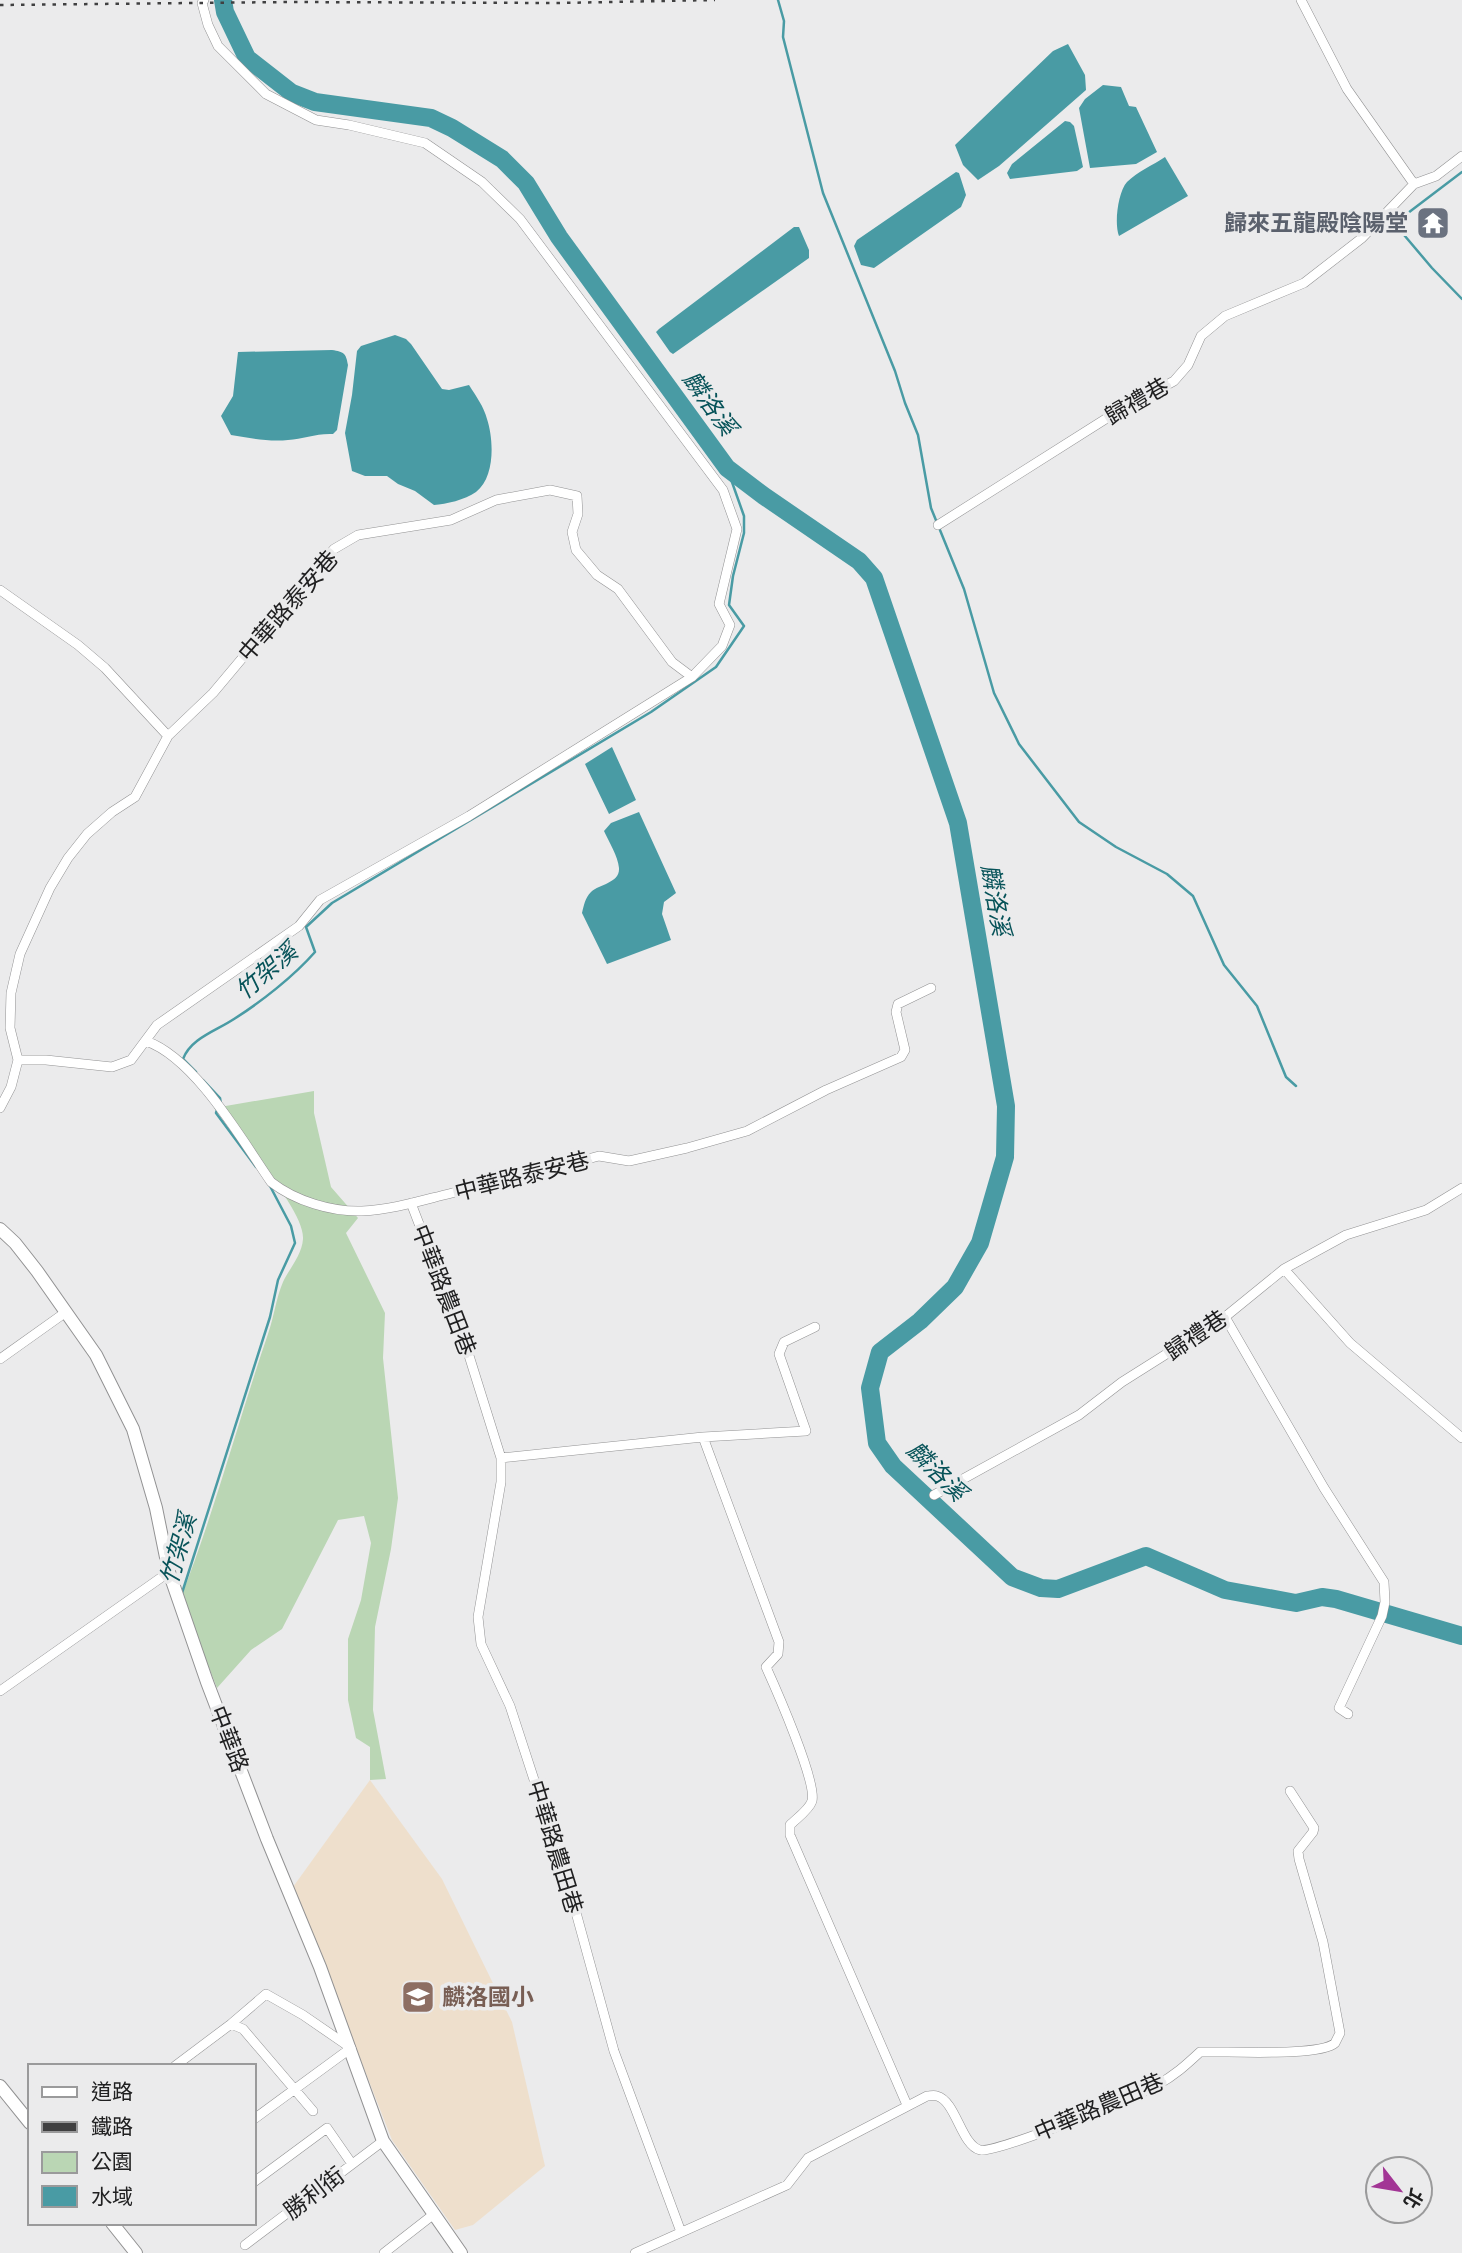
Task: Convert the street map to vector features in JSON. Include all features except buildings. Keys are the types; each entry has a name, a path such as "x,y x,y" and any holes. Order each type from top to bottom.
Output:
{"street":[{"path":"0,1108 11,1087 19,1060 46,1059 112,1067 131,1060 157,1025 299,926 320,900 469,816 692,677 722,646 730,625 719,604 737,529 723,490 520,219 482,182 425,143 316,120 267,94 218,47 208,25 202,3 204,0"},
{"path":"1301,0 1347,89 1414,184"},
{"name":"歸禮巷","path":"938,525 1103,420 1174,381 1188,365 1201,337 1225,316 1304,283 1362,238 1414,184 1436,176 1462,156"},
{"name":"中華路泰安巷","path":"19,1060 10,1028 11,993 20,954 50,888 68,858 87,834 112,812 135,797 168,736 213,693 334,549 358,536 452,520 496,500 550,490 577,496 578,514 572,532 576,550 597,575 618,589 672,662 692,677"},
{"path":"0,590 78,645 105,668 168,736"},
{"name":"中華路泰安巷","path":"146,1041 169,1053 219,1107 271,1182 286,1193 339,1210 363,1211 411,1203 599,1156 629,1161 747,1131 827,1090 901,1057 905,1050 896,1012 898,1004 931,988"},
{"name":"歸禮巷","path":"934,1495 1079,1415 1122,1382 1225,1317 1284,1269 1346,1235 1426,1210 1462,1188"},
{"name":"中華路農田巷","path":"411,1203 466,1346 501,1458 501,1482 478,1617 481,1644 510,1706 569,1886 614,2051 681,2232"},
{"name":"中華路","path":"0,1229 15,1243 96,1355 133,1429 156,1508 169,1572 207,1682 262,1827 320,1967 383,2141 461,2253"},
{"path":"1284,1269 1350,1343 1462,1438"},
{"path":"0,1359 66,1312"},
{"path":"1225,1317 1324,1488 1384,1582 1385,1602 1382,1616 1339,1708 1348,1714"},
{"path":"501,1458 703,1437 806,1431 779,1354 784,1342 815,1327"},
{"path":"703,1437 779,1642 778,1654 766,1667 791,1726 813,1793 811,1805 790,1825 790,1835 907,2105"},
{"path":"0,1691 169,1572"},
{"name":"中華路農田巷","path":"635,2253 787,2185 807,2158 927,2096 937,2096 945,2101 972,2145 980,2150 989,2150 1034,2136 1155,2086 1182,2070 1200,2052 1303,2052 1336,2042 1340,2033 1323,1942 1298,1850 1314,1828 1290,1790"},
{"path":"178,2064 266,1994 303,2015 351,2048 256,2117"},
{"path":"231,2024 243,2029 313,2111"},
{"path":"0,2086 28,2121"},
{"path":"256,2181 327,2128 352,2164"},
{"name":"勝利街","path":"245,2245 383,2141"},
{"path":"384,2253 434,2214"},
{"path":"114,2225 136,2253"}],"shaded area":[{"name":"麟洛國小","path":"370,1780 442,1879 512,2022 545,2166 473,2225 455,2230 392,2140 293,1887"}],"green space":[{"path":"314,1091 314,1113 331,1187 358,1218 346,1233 385,1313 383,1358 398,1498 375,1627 373,1710 386,1779 370,1780 370,1747 356,1738 348,1700 348,1639 361,1600 371,1543 364,1516 338,1520 282,1629 251,1650 217,1688 181,1597 216,1499 281,1288 298,1256 303,1239 301,1226 281,1191 214,1108"}],"water":[{"path":"1068,44 1085,75 1086,90 999,166 978,180 963,165 955,145 1053,51"},
{"path":"1103,85 1121,87 1129,106 1136,107 1157,152 1136,164 1090,168 1079,108 1085,99"},
{"path":"1065,121 1074,126 1083,167 1077,171 1010,179 1007,173 1012,164"},
{"path":"1165,157 1188,196 1119,236 1118,208 1124,187 1135,175"},
{"path":"956,172 959,173 966,195 961,207 874,268 861,265 854,246 857,240"},
{"path":"794,227 799,227 809,250 809,258 673,354 670,352 656,332"},
{"path":"395,335 411,344 442,389 469,385 484,410 491,437 490,468 482,486 466,497 434,505 387,476 365,476 352,471 345,433 357,351 361,346"},
{"path":"332,350 344,354 348,365 337,430 333,434 281,440 231,435 221,416 233,396 238,352"},
{"path":"612,747 636,800 609,814 585,764"},
{"path":"639,812 676,893 664,902 662,914 671,940 607,964 582,913 591,892 613,880 618,873 617,859 604,831 611,823"}],"waterway":[{"name":"麟洛溪","path":"223,0 225,12 247,58 292,93 315,102 431,118 502,159 526,183 559,237 727,468 859,561 874,578 958,823 1006,1106 1005,1157 980,1243 955,1287 920,1321 880,1352 870,1388 877,1443 893,1466 1012,1577 1041,1588 1058,1589 1146,1556 1225,1590 1296,1603 1322,1597 1336,1599 1462,1636"},
{"path":"778,0 784,21 783,37 823,193 918,435 931,508 964,589 994,693 1019,744 1079,822 1116,847 1167,874 1193,896 1224,965 1257,1006 1286,1077 1296,1086"},
{"path":"1462,172 1404,216 1399,229 1462,299"},
{"name":"竹架溪","path":"196,1072 183,1059 187,1052 198,1040 266,997 307,961 315,952 306,927 332,903 651,712 716,667 744,626 729,605 744,533 744,516 727,468"},
{"name":"竹架溪","path":"203,1080 220,1098 221,1104"},
{"name":"竹架溪","path":"217,1110 216,1113 256,1167"},
{"name":"竹架溪","path":"182,1593 270,1317 278,1280 295,1243 291,1226 270,1186"}],"railway":[{"path":"0,5 715,0"}],"place":[{"name":"歸來五龍殿陰陽堂","path":"1433,223"},
{"name":"麟洛國小","path":"418,1997"}]}
